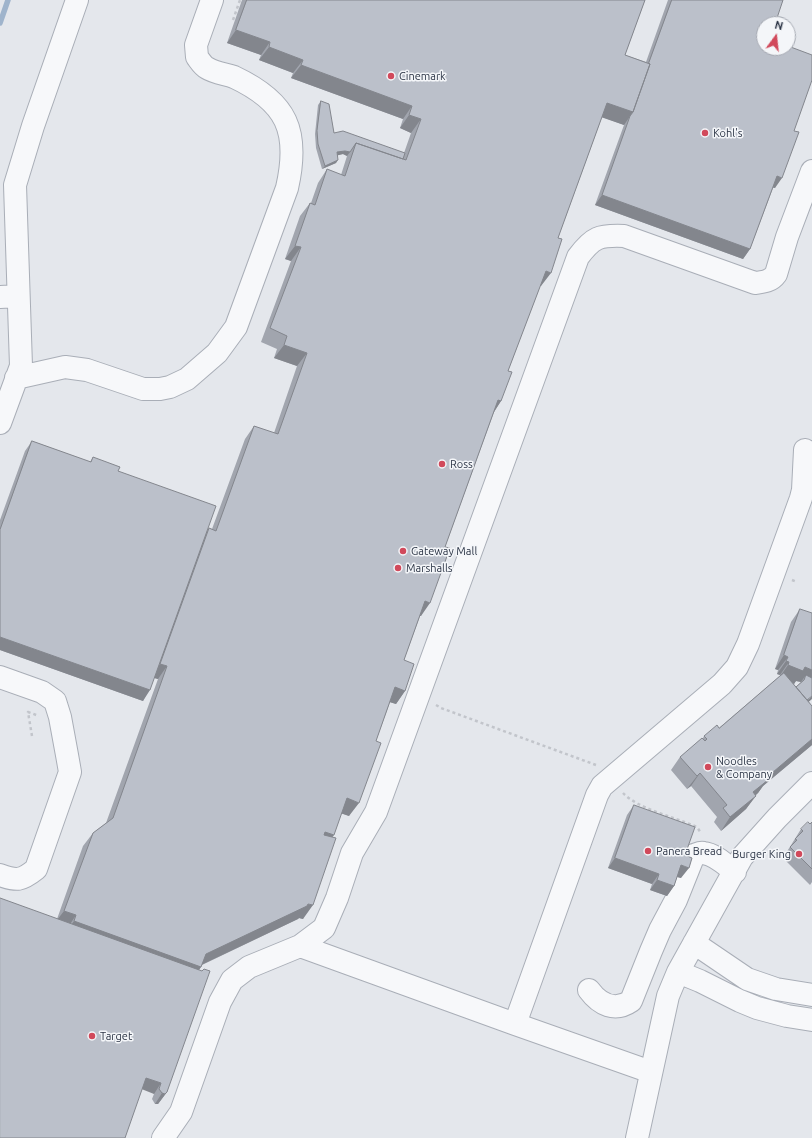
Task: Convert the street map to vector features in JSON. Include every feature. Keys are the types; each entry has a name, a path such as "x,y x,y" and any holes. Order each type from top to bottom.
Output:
{"lane":[{"path":"0,423 20,366 9,297 15,185 33,126 77,0"},
{"path":"16,378 65,367 87,370 143,389 160,389 170,387 187,379 217,353 236,327 287,188 291,171 291,149 286,122 280,111 268,97 253,87 232,77 207,68 197,57 196,45 212,0"},
{"path":"163,1138 181,1112 220,1002 232,980 249,967 300,946 324,928 337,898 352,853 376,812 578,257 587,244 596,238 624,236 755,282 767,281 772,279 776,274 787,237 812,171"},
{"path":"515,1024 597,795 602,786 722,684 738,667 756,623 801,498 806,450"},
{"path":"0,677 42,692 55,701 60,717 70,772 36,869 26,877 14,880 0,875"},
{"path":"637,1138 668,996 678,972 742,857 786,808 812,783"},
{"path":"786,808 812,801"},
{"path":"590,990 596,999 604,1004 618,1007 625,1005 631,1000 660,930 676,900 694,855 703,852 717,858 735,872"},
{"path":"694,942 747,979 776,989 812,995"},
{"path":"300,946 651,1072"},
{"path":"678,972 700,980 740,1001 757,1008 787,1016 812,1020"}],"path":[{"path":"233,20 240,0"},
{"path":"430,702 441,708 598,766"},
{"path":"28,712 32,736"},
{"path":"621,791 629,799 697,827 702,834"}],"building":[{"path":"247,0 645,0 625,55 650,64 633,112 607,103 558,238 562,239 551,273 546,271 508,371 512,372 501,401 498,400 445,547 450,548 430,603 425,601 404,660 414,664 405,691 395,687 376,741 381,743 359,803 347,798 334,835 325,832 324,835 336,838 313,905 308,904 307,906 206,954 201,967 74,921 76,915 64,911 93,833 113,818 167,666 160,664 209,528 216,531 254,426 278,434 307,353 284,345 287,336 270,328 301,247 295,246 310,203 315,205 327,169 345,176 356,143 406,160 421,119 409,115 412,106 301,65 303,60 269,47 270,42 236,30"},
{"name":"Kohl's","path":"672,0 783,0 778,16 756,16 756,56 796,56 796,49 812,55 812,80 794,131 799,132 782,178 777,176 750,249 602,195 630,116 633,112 650,64 649,63"},
{"path":"321,101 329,104 334,133 343,131 405,153 403,159 356,143 350,152 337,152 338,160 325,166 318,144 317,131"},
{"path":"32,441 91,462 93,457 120,467 118,471 216,506 150,690 0,637 0,530"},
{"path":"800,609 812,613 812,670 805,667 803,671 788,665 789,662 786,661 788,657 784,655"},
{"path":"784,673 812,706 812,739 766,778 768,780 753,792 756,796 730,817 723,808 727,805 700,773 697,776 680,757 702,738 705,741 707,739 704,736 717,725 719,728"},
{"path":"806,675 812,678 812,696 807,700 796,687 804,680"},
{"name":"Panera Bread","path":"634,805 695,827 685,855 692,858 689,868 681,865 674,886 657,880 659,874 615,858"},
{"path":"808,822 810,824 812,822 812,869 790,847 803,831 801,829"},
{"name":"Target","path":"0,898 202,971 204,969 210,971 167,1092 165,1094 162,1093 159,1089 161,1083 146,1078 125,1138 0,1138"}],"waterway":[{"path":"0,23 8,0"}],"place":[{"name":"Cinemark","path":"391,76"},
{"name":"Kohl's","path":"705,133"},
{"name":"Ross","path":"442,464"},
{"name":"Gateway Mall","path":"403,551"},
{"name":"Marshalls","path":"398,568"},
{"name":"Noodles & Company","path":"708,767"},
{"name":"Panera Bread","path":"648,851"},
{"name":"Burger King","path":"799,854"},
{"name":"Target","path":"92,1036"}]}
